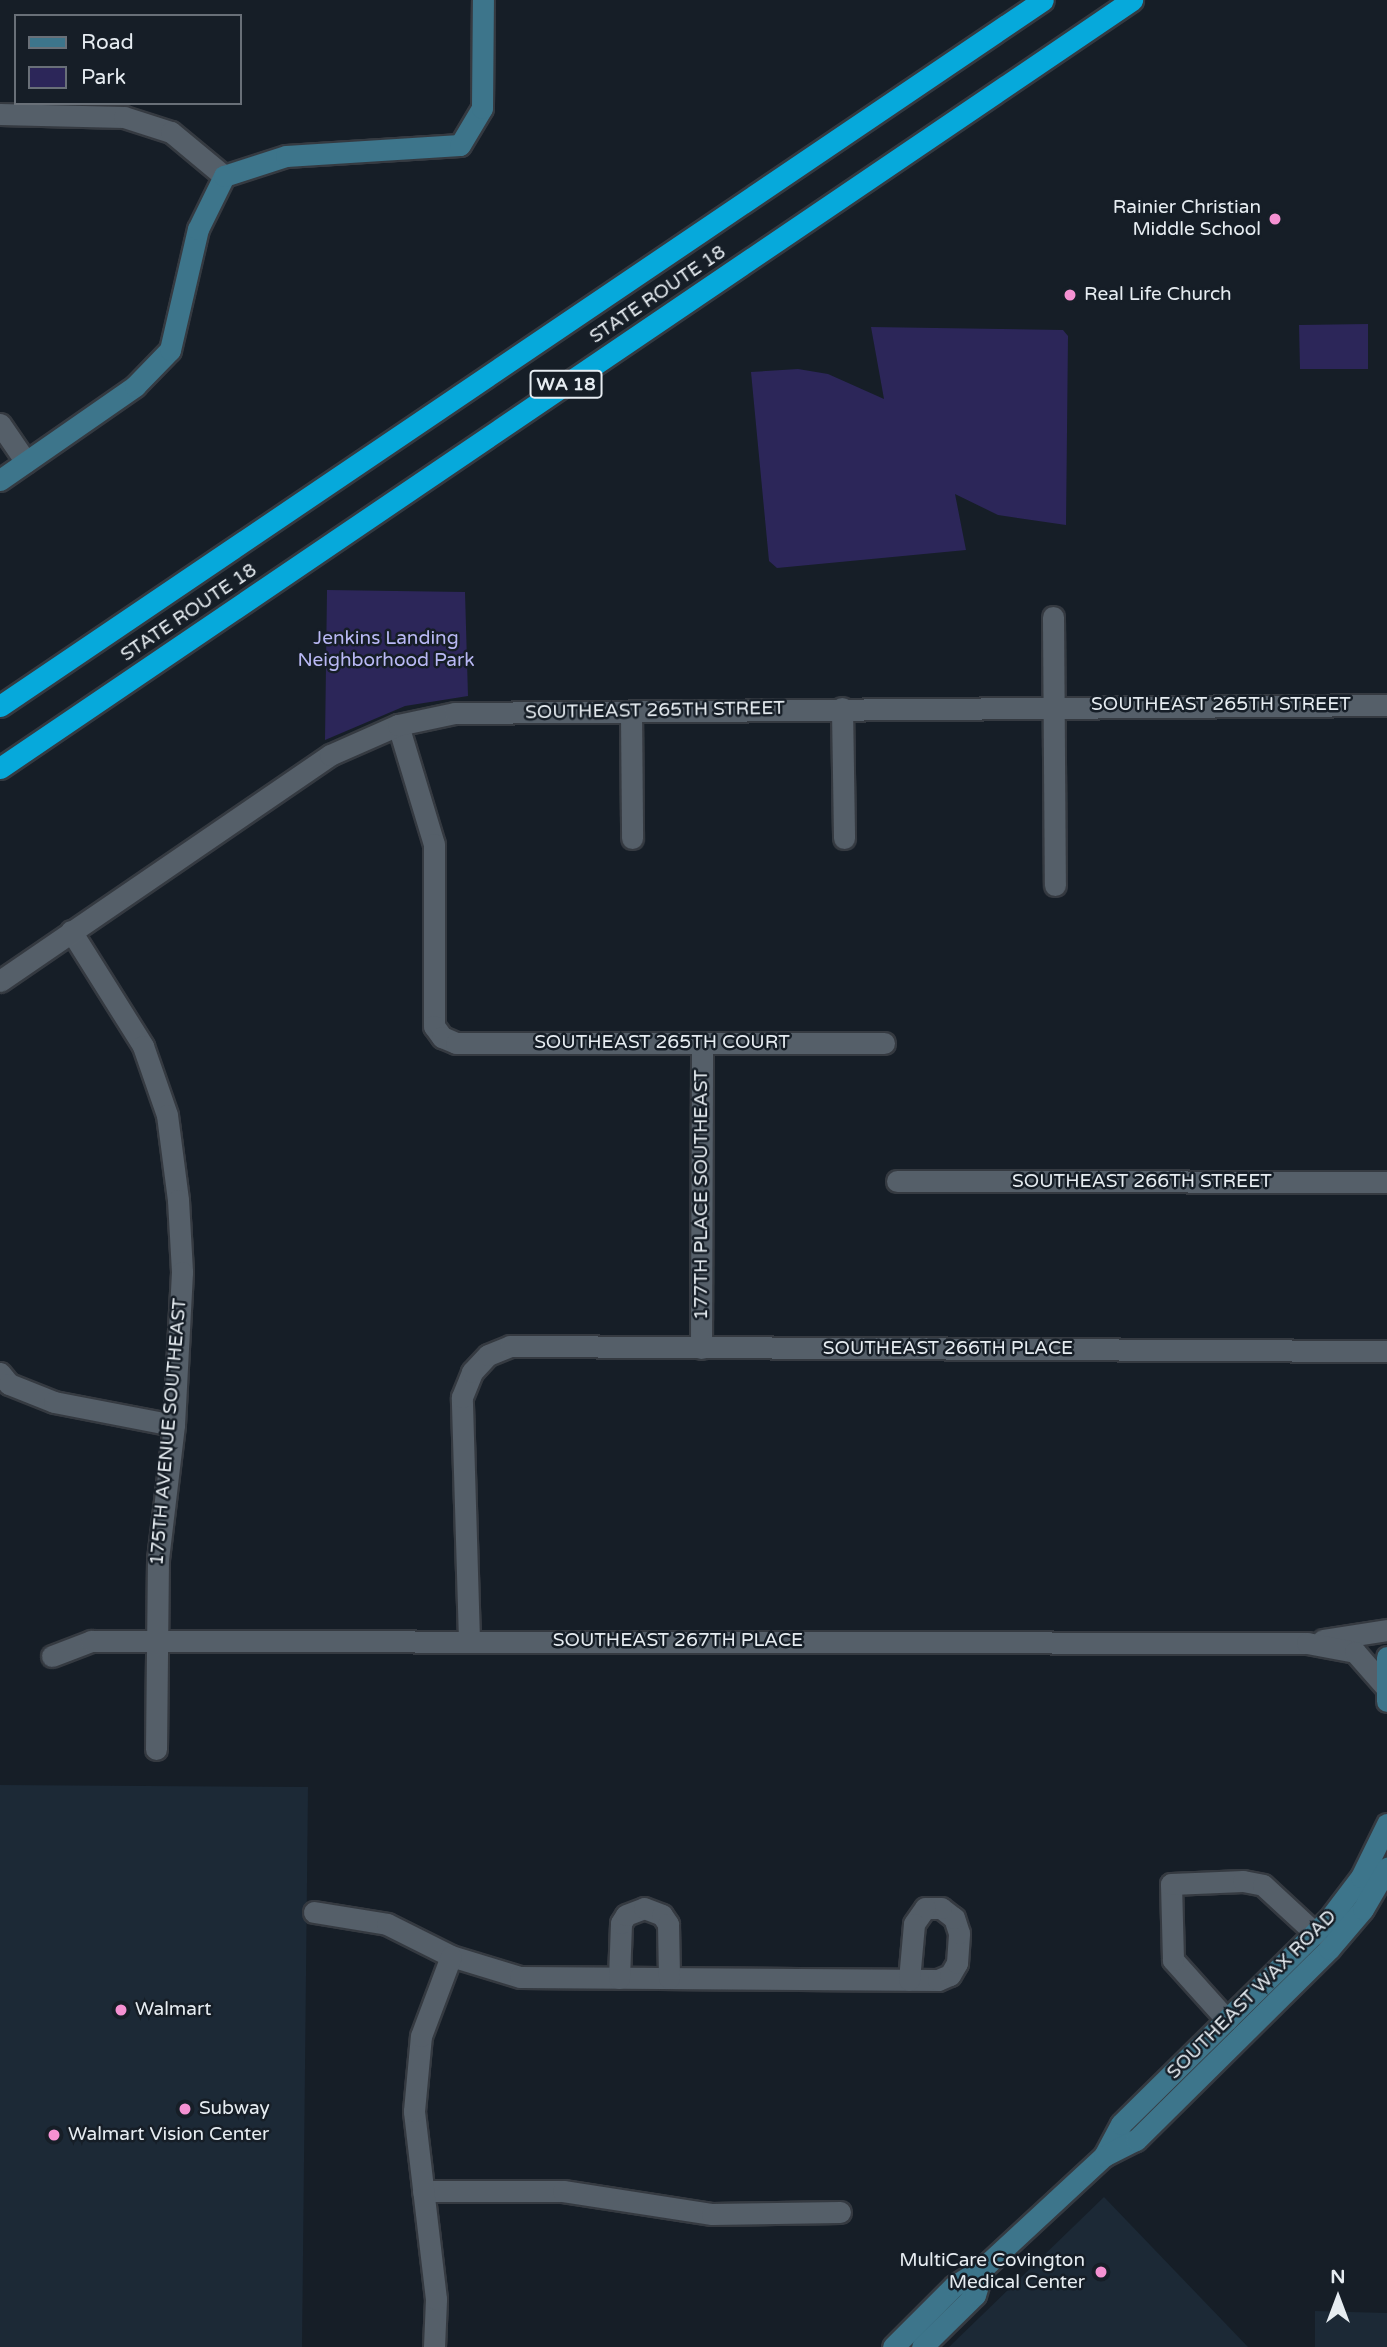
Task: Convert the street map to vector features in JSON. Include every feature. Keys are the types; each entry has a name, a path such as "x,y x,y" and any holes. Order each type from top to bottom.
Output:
{"highway":[{"name":"STATE ROUTE 18","path":"0,706 1043,0"},
{"name":"STATE ROUTE 18","path":"0,768 1132,0"}],"street":[{"path":"0,480 135,386 170,350 198,229 224,176 286,156 460,145 482,108 483,0"},
{"path":"0,114 124,117 171,132 224,176"},
{"path":"0,424 26,462"},
{"path":"1053,617 1055,885"},
{"name":"SOUTHEAST 265TH STREET","path":"0,981 330,755 398,725 455,713 1054,705 1387,705"},
{"path":"842,708 844,838"},
{"path":"631,712 632,838"},
{"name":"SOUTHEAST 265TH COURT","path":"398,725 434,844 434,1026 442,1037 456,1043 884,1043"},
{"name":"175TH AVENUE SOUTHEAST","path":"71,931 143,1046 167,1115 182,1272 174,1425 158,1559 156,1749"},
{"name":"177TH PLACE SOUTHEAST","path":"701,1348 702,1043"},
{"name":"SOUTHEAST 266TH STREET","path":"897,1181 1387,1182"},
{"name":"SOUTHEAST 266TH PLACE","path":"469,1640 462,1397 472,1372 488,1355 510,1346 1387,1351"},
{"path":"0,1373 9,1384 54,1402 174,1425"},
{"name":"SOUTHEAST 267TH PLACE","path":"52,1656 91,1641 1307,1643 1387,1630"},
{"name":"SOUTHEAST 267TH PLACE","path":"1307,1643 1355,1652 1385,1693"},
{"path":"1385,1693 1387,1657"},
{"name":"SOUTHEAST WAX ROAD","path":"1104,2156 1121,2124 1316,1934 1360,1877 1387,1824"},
{"name":"SOUTHEAST WAX ROAD","path":"893,2347 954,2286 983,2268 1104,2156 1136,2140 1329,1949 1363,1909 1387,1868"},
{"path":"1227,2020 1173,1960 1171,1884 1243,1881 1263,1885 1316,1934"},
{"path":"619,1978 621,1923 626,1915 644,1908 662,1915 668,1924 670,1978"},
{"path":"314,1912 387,1924 452,1956 520,1977 909,1980"},
{"path":"434,2347 436,2299 414,2111 421,2036 452,1956"},
{"path":"423,2191 564,2191 712,2214 841,2213"},
{"name":"SOUTHEAST WAX ROAD","path":"922,2347 975,2295 983,2268"}],"shaded area":[{"path":"0,1785 308,1787 302,2347 0,2347"},
{"name":"MultiCare Covington Medical Center","path":"1104,2197 1248,2347 949,2347"},
{"path":"1315,2311 1387,2313 1387,2347 1315,2347"}],"green space":[{"path":"1368,324 1368,369 1300,369 1299,325"},
{"path":"871,327 1063,330 1068,336 1066,525 998,515 955,494 966,550 777,568 769,561 751,372 798,369 828,374 884,399"},
{"name":"Jenkins Landing Neighborhood Park","path":"327,590 465,592 468,696 405,706 325,740"}],"place":[{"name":"Rainier Christian Middle School","path":"1275,219"},
{"name":"Real Life Church","path":"1070,295"},
{"name":"Walmart","path":"121,2010"},
{"name":"Subway","path":"185,2109"},
{"name":"Walmart Vision Center","path":"54,2135"},
{"name":"MultiCare Covington Medical Center","path":"1101,2272"}]}
